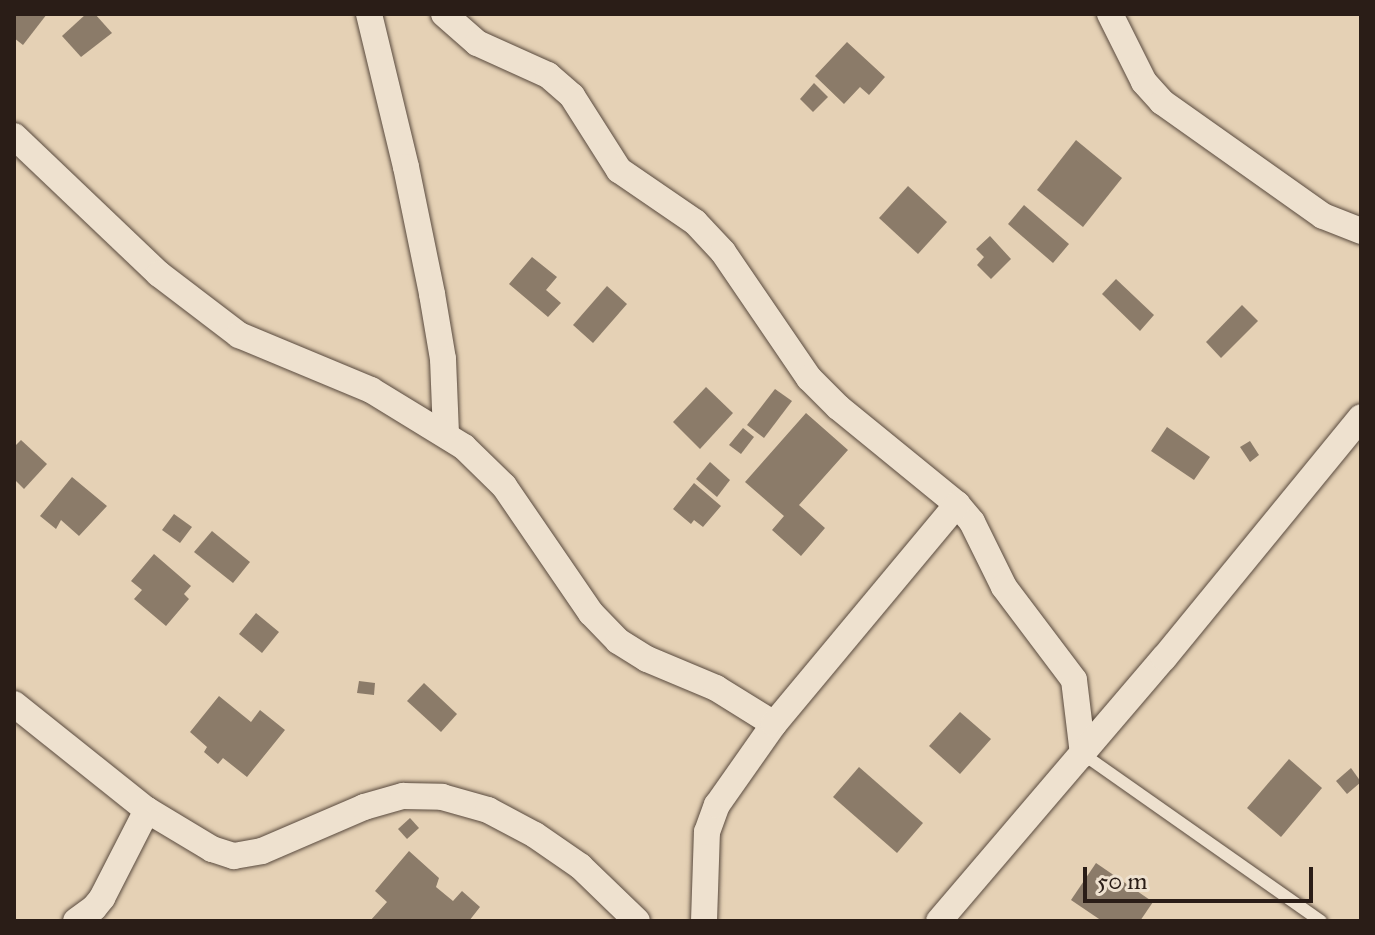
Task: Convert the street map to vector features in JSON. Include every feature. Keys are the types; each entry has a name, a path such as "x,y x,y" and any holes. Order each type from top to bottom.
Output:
{"street":[{"path":"369,14 406,167 432,294 443,359 446,433"},
{"path":"444,14 477,43 548,75 572,96 619,170 695,222 723,252 809,378 838,407 957,504 972,522 1004,587 1074,680 1083,754"},
{"path":"1110,14 1144,82 1162,102 1323,216 1361,231"},
{"path":"14,136 159,274 239,335 371,390 446,433 504,486 591,613 618,641 647,659 716,688 774,724"},
{"path":"939,921 1083,754 1267,528 1358,429"},
{"path":"704,921 707,832 717,805 774,724 957,504"},
{"path":"14,704 147,810 212,849 234,856 262,851 364,807 403,796 442,797 488,810 535,835 580,866 637,921"},
{"path":"76,921 102,898 147,810"}],"lane":[{"path":"1083,754 1321,921"}],"building":[{"path":"14,14 47,14 23,45 14,38"},
{"path":"86,14 95,14 112,33 81,57 62,36"},
{"path":"847,42 885,77 869,95 860,87 844,104 815,76"},
{"path":"814,83 828,97 813,112 800,99"},
{"path":"1076,140 1122,178 1083,227 1037,190"},
{"path":"908,186 947,222 918,254 879,218"},
{"path":"1024,205 1069,244 1053,263 1008,224"},
{"path":"990,236 1011,259 991,279 977,265 984,257 976,249"},
{"path":"532,257 557,277 546,290 561,303 548,317 509,284"},
{"path":"1116,279 1154,315 1140,331 1102,294"},
{"path":"607,286 627,304 593,343 573,325"},
{"path":"1242,305 1258,321 1221,358 1206,342"},
{"path":"706,387 733,413 700,449 673,422"},
{"path":"775,389 792,401 764,438 747,425"},
{"path":"806,413 848,450 799,505 825,528 801,556 772,530 784,516 745,482"},
{"path":"1167,427 1210,457 1194,480 1151,451"},
{"path":"743,428 754,437 741,454 729,445"},
{"path":"21,440 47,464 24,489 14,479 14,447"},
{"path":"1250,441 1259,455 1250,462 1240,447"},
{"path":"710,462 730,480 717,497 696,479"},
{"path":"72,477 107,506 79,536 61,520 56,529 40,516"},
{"path":"694,483 721,506 703,527 694,520 691,524 673,509"},
{"path":"174,514 192,527 180,543 162,530"},
{"path":"212,531 250,562 233,583 194,552"},
{"path":"154,554 191,586 184,594 189,599 166,626 134,599 142,590 131,581"},
{"path":"256,613 279,632 262,653 239,634"},
{"path":"359,681 375,683 374,695 357,693"},
{"path":"424,683 457,714 441,732 407,701"},
{"path":"219,696 251,722 260,710 285,730 247,777 223,758 218,764 204,752 207,747 190,732"},
{"path":"960,712 991,739 960,774 929,746"},
{"path":"1289,759 1322,788 1281,837 1247,808"},
{"path":"859,767 923,823 897,853 833,797"},
{"path":"1351,768 1361,782 1347,794 1336,781"},
{"path":"410,818 419,828 407,839 398,829"},
{"path":"409,851 439,878 436,887 453,901 462,891 480,907 469,921 370,921 387,902 375,891"},
{"path":"1096,863 1153,902 1140,921 1102,921 1071,900"}]}
